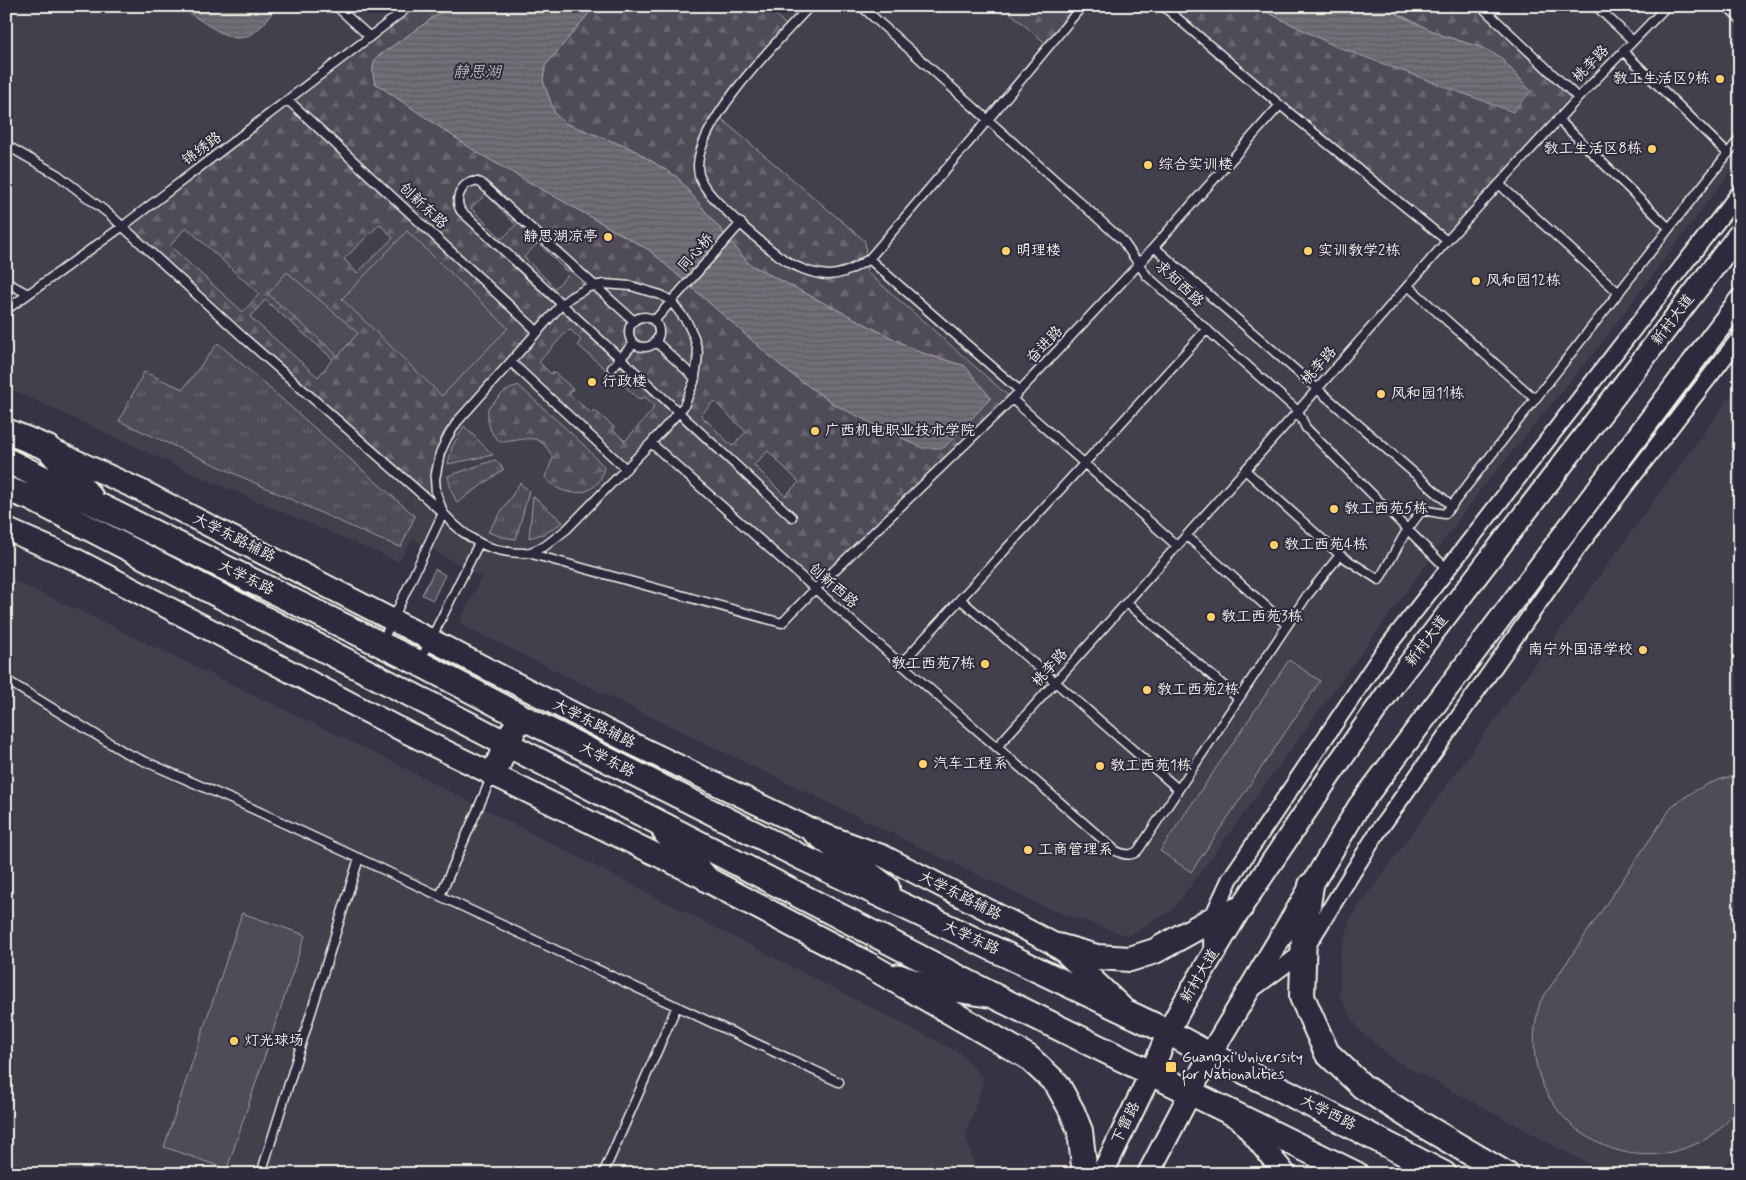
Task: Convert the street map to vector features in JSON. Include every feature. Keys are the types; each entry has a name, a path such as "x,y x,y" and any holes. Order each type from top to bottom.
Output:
{"main road":[{"path":"6,431 48,448 97,505"},
{"name":"大学东路","path":"6,460 420,662 520,716 802,858 1168,1032 1210,1055"},
{"name":"大学东路","path":"6,489 31,498 998,998 1151,1073"},
{"path":"493,775 520,716"},
{"path":"655,821 708,880 867,964 1028,1057 1057,1084 1072,1110 1080,1131 1085,1174"},
{"path":"814,830 922,915"},
{"path":"1311,884 1304,951 1302,997 1327,1053 1363,1088 1506,1174"},
{"path":"1058,946 1097,957 1130,958 1155,952 1211,920 1240,909"},
{"name":"大学西路","path":"1210,1055 1276,1086 1439,1171 1459,1174"},
{"path":"1151,1073 1356,1174"}],"street":[{"path":"1212,956 1211,920 1230,879 1381,655 1740,192"},
{"name":"新村大道","path":"1151,1073 1168,1032 1240,909 1396,681 1740,233"},
{"path":"1148,1174 1210,1055 1359,806 1740,300"},
{"path":"1246,994 1304,951 1377,833 1572,558 1740,337"},
{"name":"大学东路辅路","path":"48,448 142,491 629,742 814,830 883,856 1058,946 1128,1013"},
{"path":"6,529 74,559 398,728 708,880"},
{"path":"867,964 936,988 998,998"},
{"name":"下雷路","path":"1102,1174 1151,1073"},
{"path":"1236,1114 1285,1174"}],"lane":[{"path":"336,6 370,37"},
{"name":"锦绣路","path":"6,310 123,226 410,6"},
{"path":"810,6 751,71 715,119 702,149 698,166 700,180 712,197 741,223 776,253 794,265 821,275 834,275 849,271 869,258 987,121 1082,6"},
{"name":"求知西路","path":"861,6 987,121 1122,240 1147,276 1298,411 1306,428 1447,569"},
{"path":"1163,6 1280,105 1447,241"},
{"path":"1481,6 1578,98"},
{"path":"1596,6 1633,41"},
{"name":"桃李路","path":"998,748 1447,241 1558,119 1667,6"},
{"path":"1727,6 1740,19"},
{"path":"1623,52 1728,154"},
{"name":"创新东路","path":"288,101 538,332"},
{"name":"奋进路","path":"528,553 782,622 1020,391 1139,264 1280,105"},
{"path":"1558,119 1669,228"},
{"path":"1245,470 1340,555 1380,580 1407,530 1422,510 1445,514 1452,506 1740,138"},
{"path":"6,145 58,175 109,214 245,339 443,514 462,532 479,543 501,552 528,553 555,539 652,443 684,406 695,378 698,352 687,322 671,301 648,290 632,286 604,284 594,286 571,297 562,304 457,422 444,445 440,453 435,479 436,492 443,514 382,644"},
{"path":"634,321 482,183 474,182 463,187 457,203 461,211 792,517"},
{"path":"1499,184 1619,293"},
{"name":"同心桥","path":"654,321 741,223"},
{"path":"1154,247 1452,506"},
{"path":"869,258 1020,391"},
{"path":"6,282 28,294"},
{"path":"1408,286 1535,399"},
{"path":"641,317 646,317 654,321 658,330 655,341 650,346 645,347 634,343 629,332 634,321 641,317"},
{"path":"901,664 1206,329"},
{"path":"655,341 695,378"},
{"path":"612,368 634,343"},
{"path":"511,362 626,469"},
{"path":"1012,399 1177,546"},
{"name":"创新西路","path":"652,443 815,589 1116,851 1130,854 1137,852 1178,789"},
{"path":"1186,536 1287,625"},
{"path":"420,662 479,543"},
{"path":"960,599 1178,789 1306,597 1340,555"},
{"path":"1127,603 1238,698"},
{"path":"6,680 126,753 359,858 839,1082"},
{"path":"440,896 493,775"},
{"path":"261,1174 359,858"},
{"path":"603,1174 677,1006"}],"shaded area":[{"name":"广西机电职业技术学院","path":"6,6 1740,6 1740,159 1593,354 1483,487 1173,910 1128,936 1044,907 459,624 481,577 413,539 399,562 194,474 6,387"},
{"name":"南宁外国语学校","path":"1740,383 1740,1145 1719,1174 1607,1174 1394,1060 1359,1030 1340,997 1340,954 1351,917"},
{"path":"6,577 389,760 960,1053 984,1079 966,1135 977,1174 6,1174"}],"green space":[{"path":"410,6 450,6 377,57 373,69 375,83 478,153 649,250 787,371 837,406 965,366 919,352 749,264 677,177 632,149 565,123 555,114 543,81 545,66 595,6 767,6 790,29 718,116 865,241 867,272 1012,399 815,589 652,444 626,469 511,362 457,422 436,470 443,513 123,226","holes":["486,194 516,225 502,239 471,208","380,224 393,238 357,273 344,259","186,227 259,294 243,312 170,246","538,243 569,274 555,288 524,257","265,300 333,359 318,377 250,317","571,330 581,340 578,345 639,399 645,397 654,405 652,411 625,441 613,430 614,427 594,410 591,413 569,394 573,389 554,372 551,374 539,362 567,331","714,401 746,432 732,446 701,415","768,451 799,482 785,496 754,465"]},
{"path":"1002,6 1082,6 1049,46"},
{"path":"1163,6 1255,6 1335,46 1483,48 1441,35 1381,6 1481,6 1578,98 1447,241"},
{"path":"407,231 508,328 442,396 342,299"},
{"path":"287,272 358,333 338,356 268,294"},
{"path":"218,343 415,516 401,547 376,538 119,421 144,372 183,389"},
{"path":"518,385 584,445 604,467 601,478 595,485 579,493 561,490 545,477 553,458 542,443 531,439 500,442 493,435 488,423 488,408 504,392"},
{"path":"464,426 493,455 448,464 452,447"},
{"path":"495,460 504,469 457,503 451,490 448,476"},
{"path":"520,483 529,491 516,539 488,532"},
{"path":"533,496 563,522 546,533 529,538"},
{"path":"435,569 445,575 433,600 422,595"},
{"path":"1289,660 1320,681 1191,872 1160,851"},
{"path":"1740,775 1740,1102 1727,1122 1717,1132 1705,1140 1685,1148 1648,1155 1626,1152 1605,1146 1585,1135 1568,1121 1554,1104 1543,1085 1536,1063 1534,1047 1535,1025 1540,1002 1671,808 1703,786 1721,779"},
{"name":"灯光球场","path":"242,913 305,935 227,1169 164,1147"}],"water":[{"path":"179,6 276,6 255,32 238,38 225,35"},
{"name":"静思湖","path":"450,6 595,6 545,66 543,81 555,114 565,123 632,149 677,177 749,264 919,352 965,366 991,398 944,448 922,448 837,406 787,371 649,250 478,153 375,83 373,69 377,57"},
{"path":"1255,6 1381,6 1441,35 1483,48 1500,57 1531,91 1513,112 1335,46"}],"place":[{"name":"教工生活区9栋","path":"1720,79"},
{"name":"教工生活区8栋","path":"1652,149"},
{"name":"综合实训楼","path":"1148,165"},
{"name":"静思湖凉亭","path":"608,237"},
{"name":"明理楼","path":"1006,251"},
{"name":"实训教学2栋","path":"1308,251"},
{"name":"风和园12栋","path":"1476,281"},
{"name":"行政楼","path":"592,382"},
{"name":"风和园11栋","path":"1381,394"},
{"name":"广西机电职业技术学院","path":"815,431"},
{"name":"教工西苑5栋","path":"1334,509"},
{"name":"教工西苑4栋","path":"1274,545"},
{"name":"教工西苑3栋","path":"1211,617"},
{"name":"南宁外国语学校","path":"1643,650"},
{"name":"教工西苑7栋","path":"985,664"},
{"name":"教工西苑2栋","path":"1147,690"},
{"name":"汽车工程系","path":"923,764"},
{"name":"教工西苑1栋","path":"1100,766"},
{"name":"工商管理系","path":"1028,850"},
{"name":"灯光球场","path":"234,1041"},
{"name":"Guangxi University for Nationalities","path":"1171,1067"}]}
